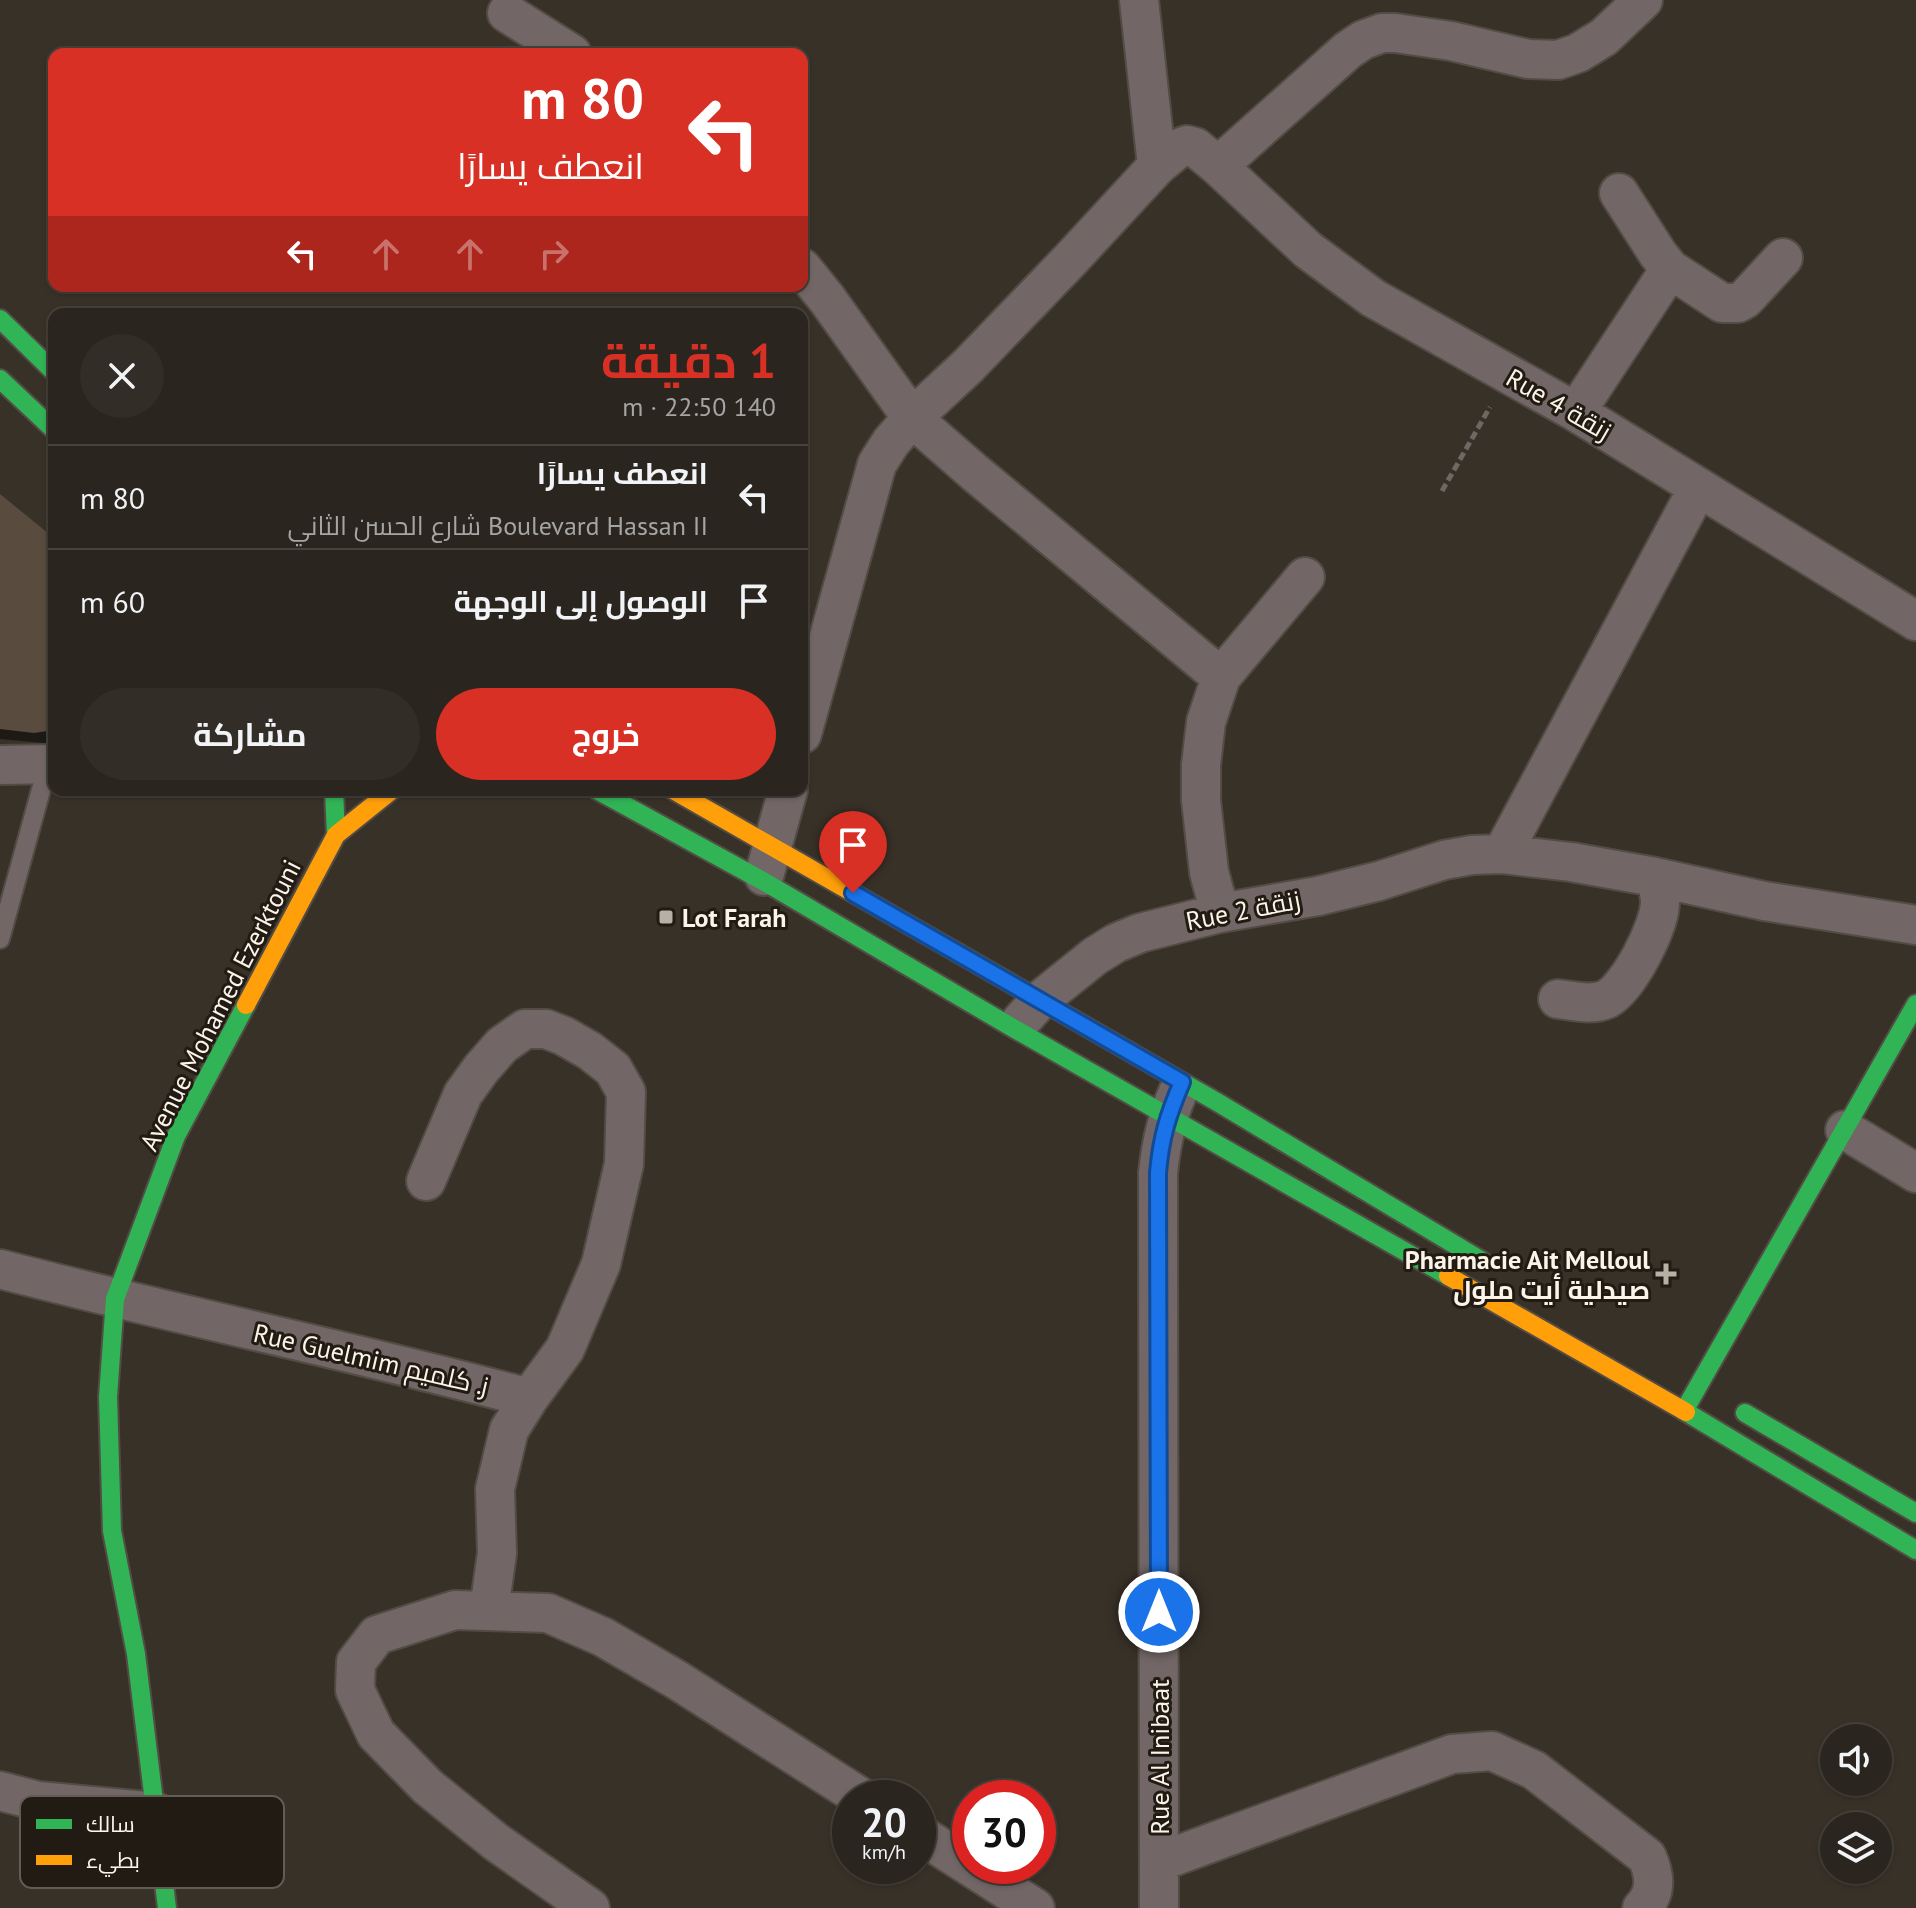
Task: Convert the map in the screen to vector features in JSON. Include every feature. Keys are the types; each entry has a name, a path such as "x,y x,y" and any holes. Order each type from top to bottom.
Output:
{"main road":[{"path":"0,319 48,366"},
{"path":"0,379 48,424"},
{"path":"334,796 336,835"},
{"name":"Avenue Mohamed Ezerktouni","path":"154,1796 136,1654 112,1531 108,1397 115,1299 176,1136 336,835 385,796"},
{"path":"611,796 768,864 1039,1001 1495,1268"},
{"path":"681,796 768,864 1013,1028 1684,1411 1916,1550"},
{"path":"1684,1411 1706,1390 1916,1004"},
{"path":"1706,1390 1916,1513"},
{"name":"Avenue Mohamed Ezerktouni","path":"165,1888 167,1908"}],"street":[{"path":"808,712 877,464 891,442 968,366 1157,166 1139,0"},
{"path":"1218,166 1363,40 1382,33 1395,33 1451,41 1528,59 1558,60 1578,53 1604,37 1643,0"},
{"path":"507,13 562,48"},
{"name":"Rue 4 زنقة","path":"1157,166 1179,148 1187,145 1195,147 1308,250 1373,298 1576,412 1916,621"},
{"path":"1619,193 1670,269 1722,303 1738,303 1745,299 1783,258"},
{"path":"1576,412 1670,269"},
{"path":"808,275 912,418 1221,677"},
{"path":"1502,854 1698,488"},
{"path":"1220,913 1209,872 1201,800 1206,722 1221,677 1305,577"},
{"path":"0,765 48,764"},
{"path":"768,864 786,796"},
{"name":"Rue 2 زنقة","path":"1013,1028 1039,1001 1095,956 1140,933 1220,913 1318,896 1472,855 1502,854 1571,862 1764,901 1916,925"},
{"path":"1558,999 1591,1003 1605,1000 1628,980 1657,917 1660,902 1655,877"},
{"path":"426,1181 463,1094 502,1045 525,1029 546,1029 590,1051 613,1069 626,1092 624,1164 601,1264 565,1349 529,1398"},
{"name":"Rue Al Inibaat","path":"1159,1908 1158,1173 1167,1117 1182,1082"},
{"path":"1845,1130 1916,1173"},
{"name":"Rue Guelmim ز. كلميم","path":"0,1269 529,1398 509,1430 495,1489 497,1553 489,1610"},
{"path":"590,1908 496,1842 428,1787 376,1734 355,1690 356,1662 377,1635 455,1610 548,1613 603,1637 677,1680 834,1780"},
{"path":"1159,1862 1452,1754 1492,1751 1534,1770 1647,1857 1654,1875 1650,1900 1642,1908"},
{"path":"0,1791 20,1796"},
{"path":"936,1845 1035,1908"}],"lane":[{"path":"0,939 48,774"}],"path":[{"path":"1442,491 1508,374"}],"building":[{"path":"0,494 48,533 48,731 34,733 0,729"}],"traffic: fast":[{"path":"0,319 48,366"},
{"path":"0,379 48,424"},
{"path":"334,796 336,835"},
{"path":"608,796 763,881 1013,1028 1448,1276"},
{"path":"958,953 1217,1102 1482,1261"},
{"path":"1684,1411 1916,1004"},
{"path":"153,1796 136,1654 112,1531 108,1397 115,1299 176,1136 246,1005"},
{"path":"1686,1412 1916,1550"},
{"path":"1745,1413 1916,1513"},
{"path":"165,1888 167,1908"}],"traffic: slow":[{"path":"246,1005 336,835 385,796"},
{"path":"683,796 958,953"},
{"path":"1448,1276 1686,1412"}],"place":[{"name":"Lot Farah","path":"666,917"},
{"name":"Pharmacie Ait Melloul صيدلية أيت ملول","path":"1666,1274"}],"route":[{"path":"853,893 1182,1082 1167,1117 1158,1173 1159,1612"}]}
